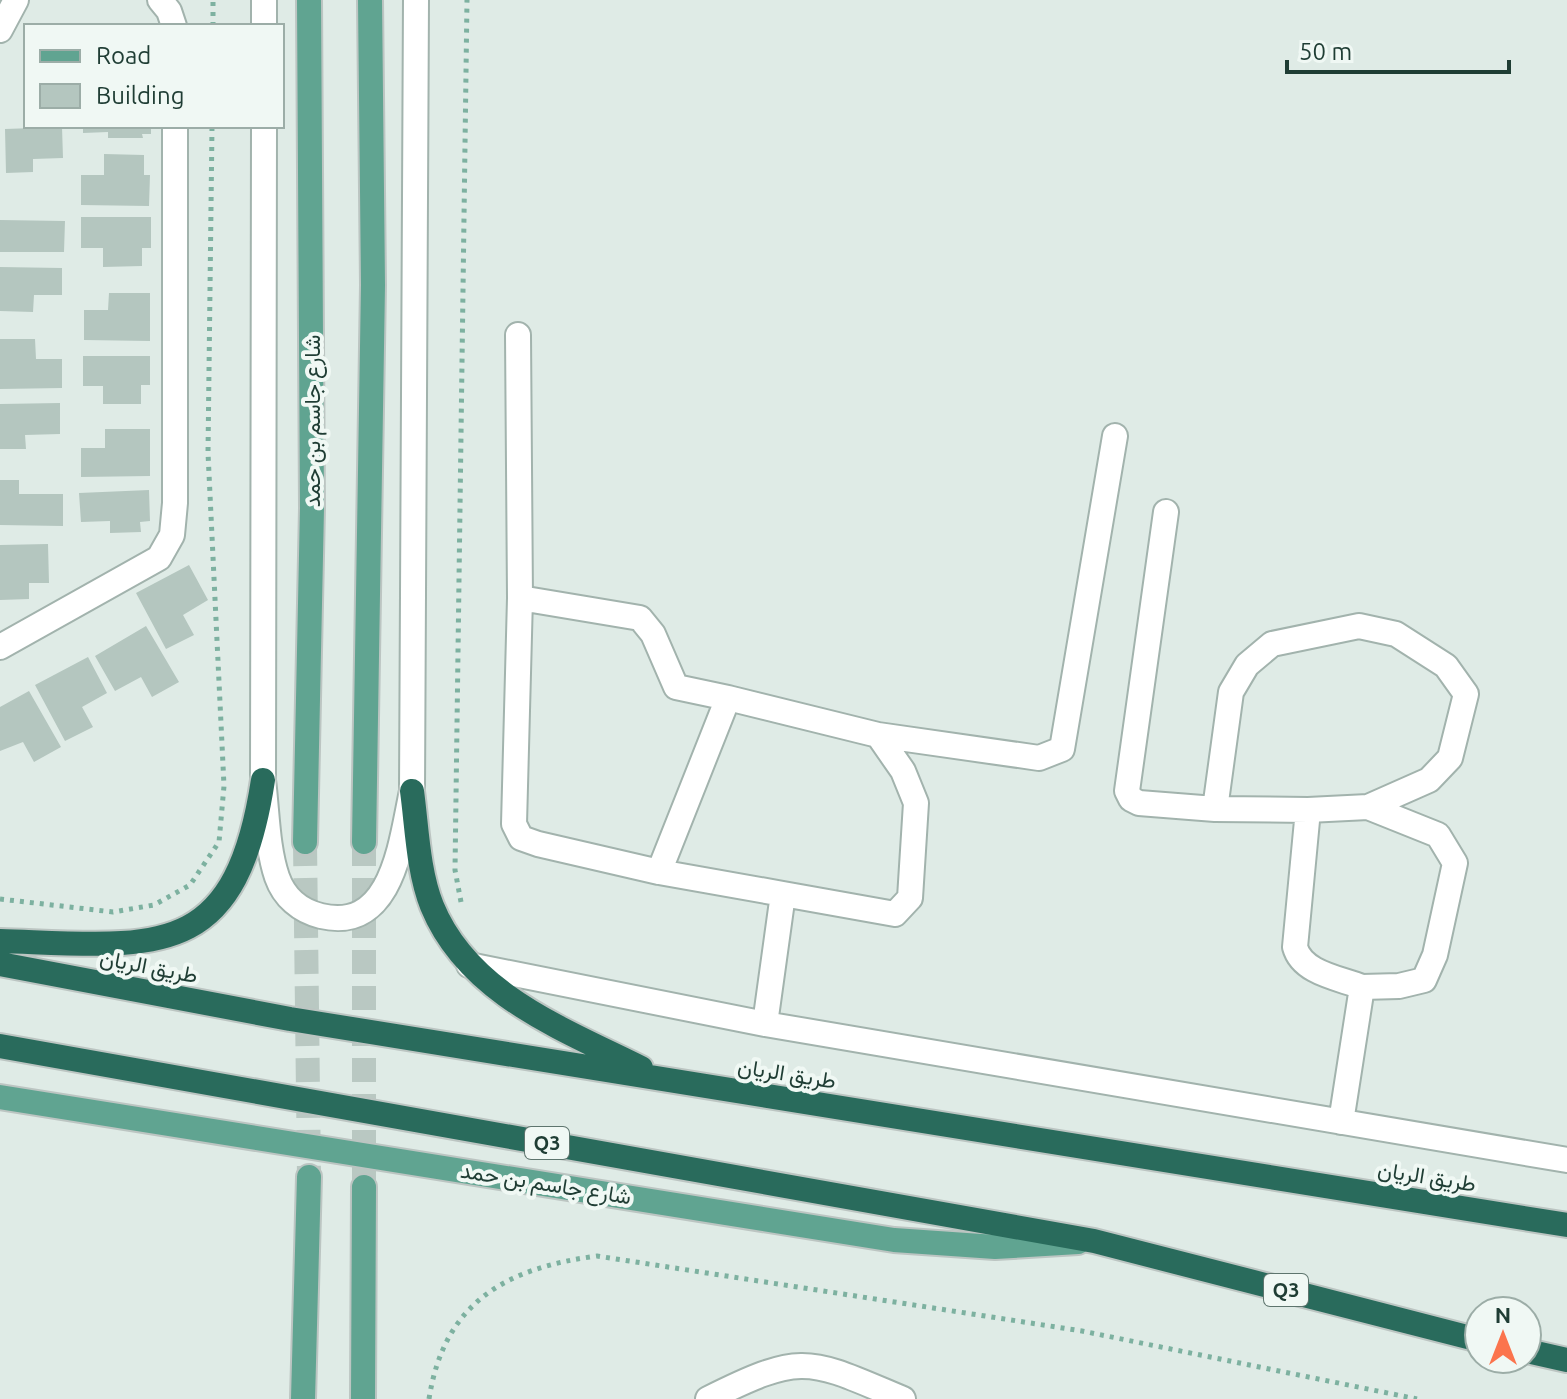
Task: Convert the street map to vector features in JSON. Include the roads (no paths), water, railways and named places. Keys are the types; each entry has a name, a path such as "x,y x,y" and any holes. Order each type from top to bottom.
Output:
{"highway":[{"path":"0,941 107,945 165,939 187,930 218,905 234,881 256,830 263,780"},
{"path":"412,791 425,885 432,908 454,947 469,965 500,993 533,1014 661,1079"},
{"name":"طريق الريان","path":"0,964 290,1019 1567,1225"},
{"name":"Q3","path":"0,1046 1094,1241 1463,1336"},
{"path":"1543,1355 1567,1360"}],"main road":[{"name":"شارع جاسم بن حمد","path":"305,842 312,508 309,0"},
{"path":"364,842 373,285 370,0"},
{"name":"شارع جاسم بن حمد","path":"0,1097 894,1240 995,1247 1094,1241"},
{"path":"303,1399 309,1177"},
{"path":"363,1399 364,1187"}],"street":[{"path":"0,30 16,0"},
{"path":"160,0 169,11 173,24"},
{"path":"264,0 264,24"},
{"path":"264,128 263,780 277,878 296,904 307,912 325,917 361,914 384,893 399,849 412,791 416,0"},
{"path":"0,647 159,558 172,535 175,503 175,128"},
{"path":"518,335 520,598 514,824 521,838 659,872 895,914 904,908 910,898 916,803 903,771 878,735"},
{"path":"520,598 640,618 653,634 676,687 878,735 1039,758 1062,749 1115,436"},
{"path":"1166,512 1127,791 1131,799 1139,803 1215,809 1368,807 1429,780 1450,758 1466,694 1446,666 1396,634 1359,626 1272,644 1247,665 1231,692 1215,809"},
{"path":"659,872 728,698"},
{"path":"1308,810 1298,955 1303,964 1362,987 1399,986 1424,980 1435,955 1455,863 1438,835 1368,807"},
{"path":"765,1024 783,894"},
{"name":"طريق الريان","path":"469,965 765,1024 1567,1160"},
{"path":"1341,1122 1362,987"},
{"path":"708,1399 771,1368 804,1363 830,1368 903,1399"}],"tunnel":[{"path":"305,842 309,1177"},
{"path":"364,842 364,1187"}]}
